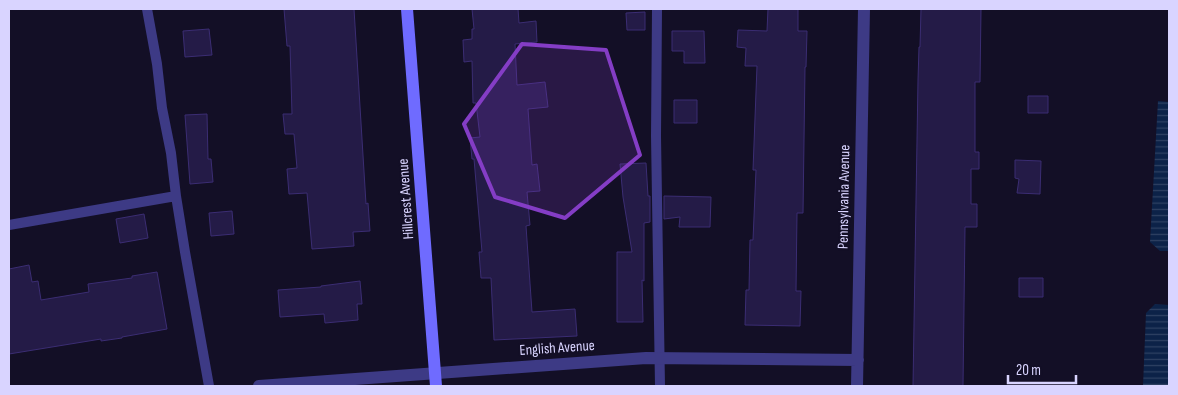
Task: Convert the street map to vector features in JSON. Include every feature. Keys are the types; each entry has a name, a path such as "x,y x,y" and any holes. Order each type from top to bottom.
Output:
{"main road":[{"name":"Hillcrest Avenue","path":"407,9 436,380"}],"street":[{"name":"Pennsylvania Avenue","path":"857,386 864,9"},
{"name":"English Avenue","path":"258,386 436,380 646,358 858,360"}],"lane":[{"path":"147,9 171,153 176,196 209,386"},
{"path":"657,9 656,136 660,386"},
{"path":"9,225 176,196"}],"highlighted area":[{"path":"522,44 606,50 640,155 565,218 495,197 464,124"}],"water":[{"path":"1158,101 1169,102 1169,251 1160,251 1150,242"},
{"path":"1155,304 1169,305 1169,386 1143,386 1146,313"}],"building":[{"path":"284,9 354,9 366,204 368,203 370,231 353,232 354,246 312,249 307,193 289,194 287,169 297,168 294,134 285,134 283,114 292,114 290,46 287,46"},
{"path":"472,9 518,9 519,23 536,21 537,42 515,44 517,85 545,82 548,107 528,109 532,165 537,164 540,191 527,192 530,225 526,226 532,312 575,309 577,336 494,340 491,278 481,278 479,252 482,252 474,159 472,159 470,138 480,137 476,103 473,103 472,61 464,62 463,40 472,39 472,29 474,29"},
{"path":"768,9 798,9 798,31 807,31 803,213 797,213 796,291 801,291 800,326 745,325 746,290 749,290 750,240 753,240 756,170 753,170 757,66 745,66 746,48 737,47 738,30 767,31"},
{"path":"921,9 981,9 980,82 975,82 975,152 979,152 979,169 971,169 971,204 977,204 977,227 965,227 963,386 913,386"},
{"path":"645,12 645,30 627,30 626,13"},
{"path":"209,29 212,55 185,57 183,31"},
{"path":"672,31 704,31 705,63 684,63 684,51 672,51"},
{"path":"1028,96 1048,96 1048,113 1028,113"},
{"path":"674,100 697,100 697,123 674,123"},
{"path":"207,114 208,159 211,159 213,182 190,184 185,115"},
{"path":"1015,160 1041,161 1040,194 1017,193 1019,179 1015,178"},
{"path":"646,163 648,196 650,196 650,222 644,223 643,322 617,322 617,252 632,252 620,164"},
{"path":"664,196 711,197 710,227 679,227 680,217 664,219"},
{"path":"232,211 234,234 211,236 209,213"},
{"path":"144,214 148,238 120,243 116,219"},
{"path":"29,265 32,282 38,281 41,300 89,292 88,284 132,278 132,276 157,272 167,329 122,338 101,341 101,339 9,354 9,269"},
{"path":"1019,278 1043,278 1043,297 1019,297"},
{"path":"360,281 362,304 357,304 358,320 325,323 324,314 280,317 278,290 321,287"}]}
